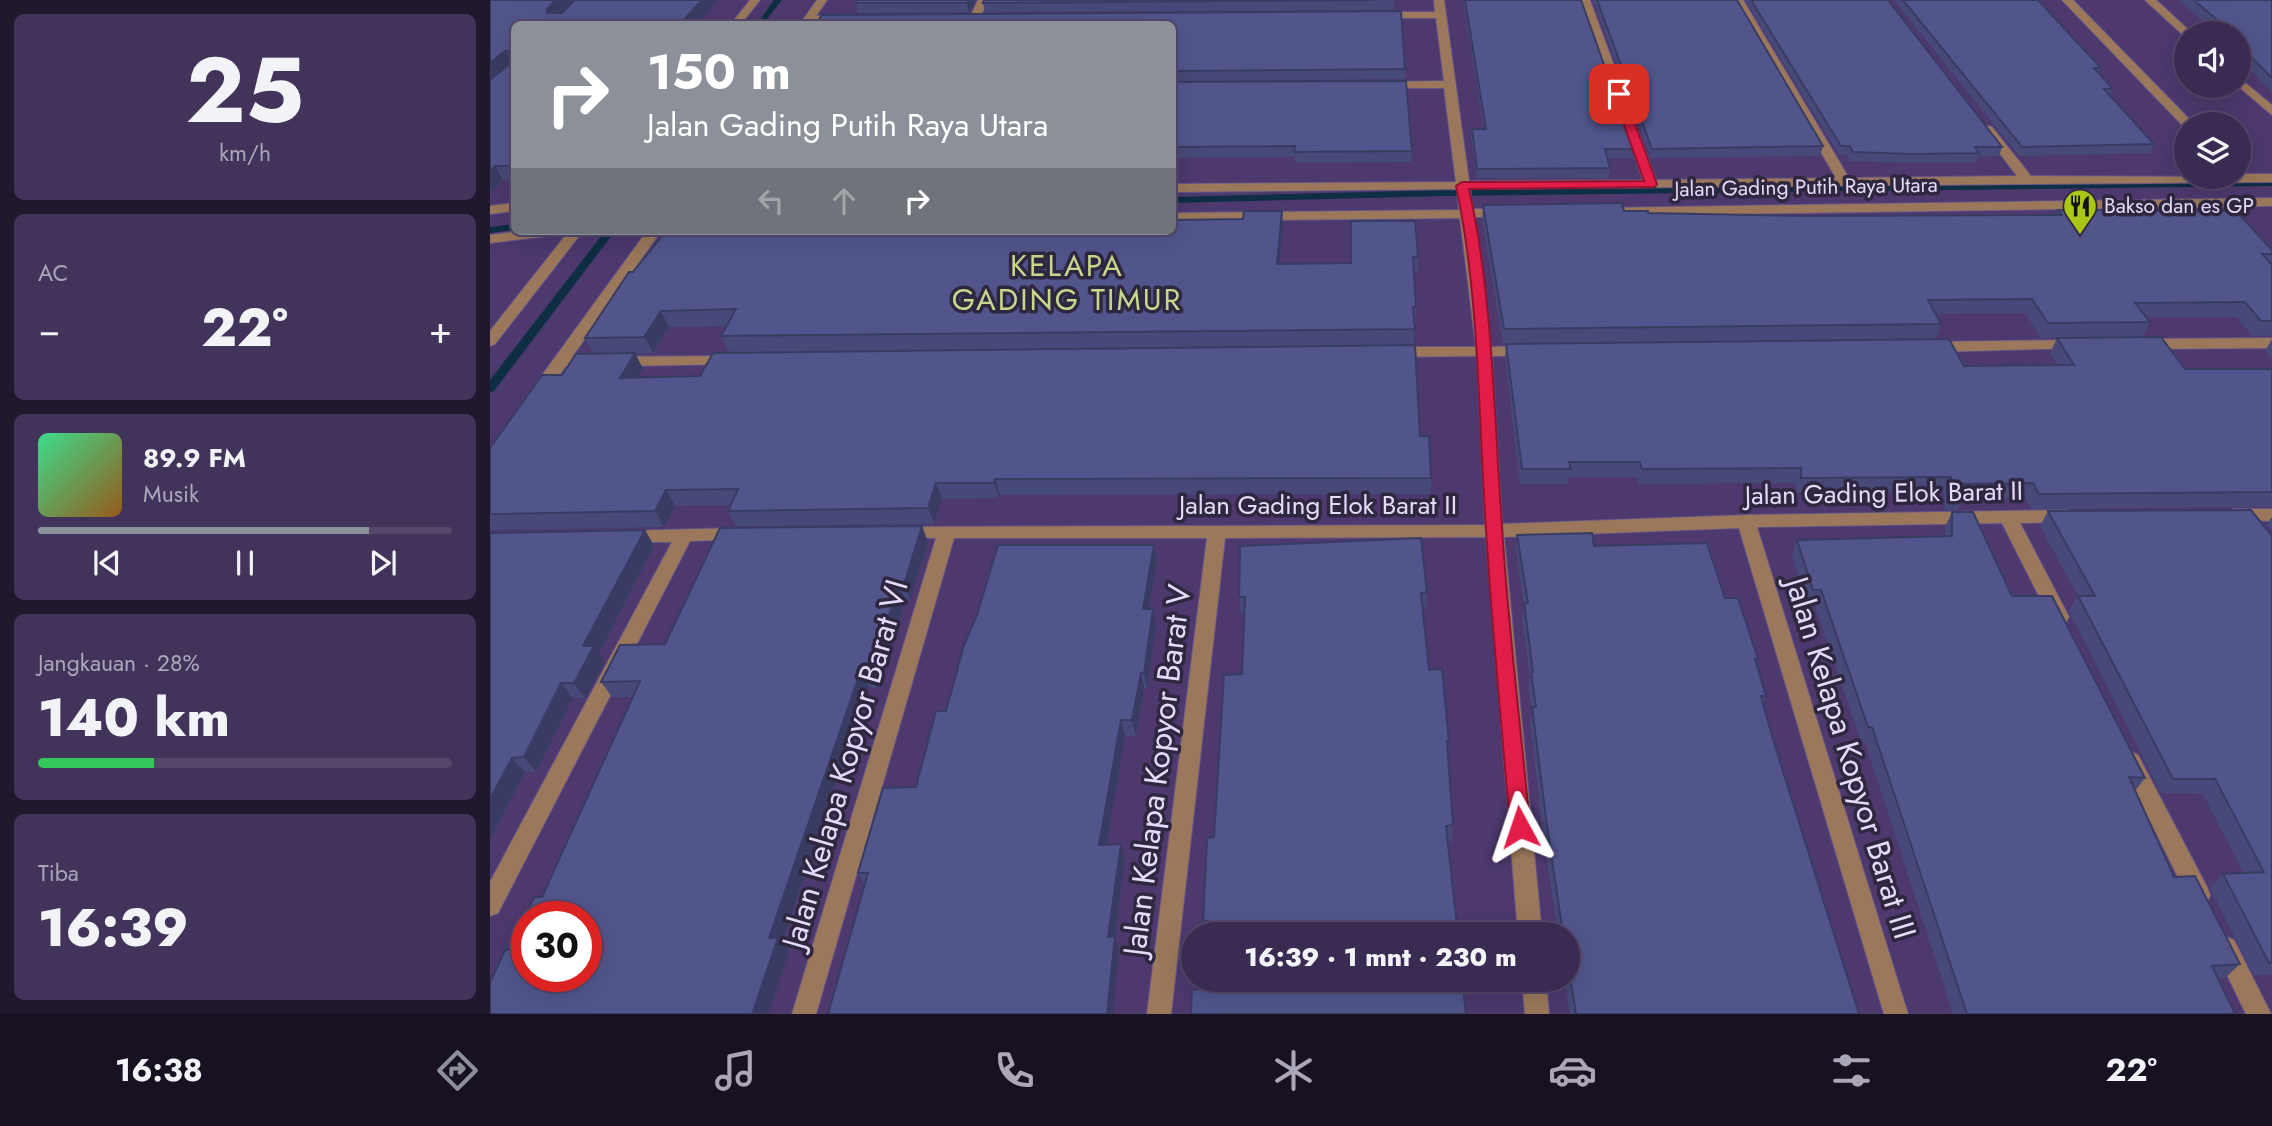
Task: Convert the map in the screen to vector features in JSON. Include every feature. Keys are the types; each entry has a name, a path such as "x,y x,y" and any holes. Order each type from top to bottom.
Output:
{"street":[{"path":"738,21 755,0"},
{"path":"808,21 821,0"},
{"path":"975,18 983,0"},
{"path":"1439,0 1468,211 1483,351 1494,531 1529,922"},
{"path":"1585,0 1651,184"},
{"path":"1738,0 1845,181"},
{"path":"2067,0 2176,112"},
{"path":"2150,0 2174,21"},
{"path":"1372,15 1441,15"},
{"path":"962,18 989,17"},
{"path":"822,21 853,19"},
{"path":"1368,85 1451,84"},
{"path":"2251,92 2272,111"},
{"path":"1977,116 2026,179"},
{"name":"Jalan Gading Putih Raya Utara","path":"2251,179 2272,178"},
{"name":"Jalan Gading Putih Raya Utara","path":"1176,188 1463,188 1845,181 2174,179"},
{"path":"2251,186 2267,204"},
{"name":"Jalan Gading Putih Raya Utara","path":"1589,212 2267,204"},
{"path":"490,210 511,207"},
{"path":"1176,218 1468,211 1522,213"},
{"path":"490,239 524,235"},
{"path":"490,341 573,235"},
{"path":"529,406 651,235"},
{"path":"2134,344 2272,343"},
{"path":"1912,347 2092,345"},
{"path":"1372,353 1539,351"},
{"path":"561,362 742,361"},
{"path":"2221,515 2272,515"},
{"path":"2247,515 2264,537"},
{"name":"Jalan Gading Elok Barat II","path":"892,532 1494,531 1746,521 2088,516"},
{"path":"2008,517 2071,641"},
{"name":"Jalan Kelapa Kopyor Barat III","path":"1746,521 1896,1014"},
{"name":"Jalan Kelapa Kopyor Barat VI","path":"804,1014 947,532"},
{"name":"Jalan Kelapa Kopyor Barat V","path":"1159,1014 1217,533"},
{"path":"614,536 753,534"},
{"path":"490,905 684,535"},
{"path":"2121,740 2259,1014"},
{"path":"1535,992 1537,1014"}],"building":[{"path":"490,0 556,0 547,9 547,13 562,13 575,0 702,0 683,21 511,21 511,166 495,166 490,171 490,80 509,64 509,51 505,51 490,63"},
{"path":"857,0 969,0 967,3 855,3"},
{"path":"984,0 1375,0 983,3"},
{"path":"1465,0 1581,0 1634,149 1605,149 1610,168 1477,169 1472,129 1486,129"},
{"path":"1597,0 1737,0 1823,146 1652,149"},
{"path":"1751,0 1888,0 2002,147 1975,147 1979,153 1911,154 1853,152 1850,146 1841,146"},
{"path":"1903,0 2038,0 2101,68 2094,68 2113,89 2104,89 2154,144 2022,147"},
{"path":"2194,0 2272,0 2272,78 2251,57 2251,21 2218,21"},
{"path":"1401,11 1405,69 1176,71 1176,21 818,21 822,15"},
{"path":"1406,81 1412,151 1294,152 1295,146 1176,147 1176,82"},
{"path":"1622,203 1624,211 1648,213 1809,216 2062,215 2058,210 2236,211 2272,250 2272,254 2262,254 2272,265 2272,321 2261,321 2245,302 2135,303 2150,322 2048,323 2032,299 1928,300 1941,324 1504,329 1483,205"},
{"path":"1244,211 1282,211 1277,264 1351,263 1351,221 1415,221 1418,257 1413,257 1415,329 721,336 736,309 661,311 644,337 585,338 629,272 633,272 663,235 1176,235 1176,220 1243,219"},
{"path":"2161,337 2185,369 2272,369 2272,492 2039,494 2033,483 1959,484 1964,495 1951,495 1951,477 1801,478 1801,468 1642,469 1640,462 1569,462 1571,469 1522,469 1506,344 1949,339 1964,366 2074,365 2057,338"},
{"path":"1415,345 1420,436 1429,436 1431,478 995,479 994,483 936,483 928,508 728,511 738,489 666,490 655,511 490,514 490,448 542,375 562,375 576,354 635,353 620,378 700,376 713,353"},
{"path":"2251,510 2272,536 2272,962 2269,963 2223,874 2264,872 2215,779 2173,779 2078,596 2095,596 2048,511"},
{"path":"1952,512 1973,512 2012,596 2052,596 2145,778 2129,777 2174,877 2195,876 2240,964 2212,966 2235,1014 1967,1014 1872,727 1868,727 1821,590 1813,590 1797,540 1952,536"},
{"path":"922,526 904,584 899,585 870,673 861,670 769,938 778,938 752,1014 490,1014 490,983 505,950 509,950 511,946 511,992 602,992 602,901 532,901 534,897 542,897 640,681 601,682 620,645 665,644 720,528"},
{"path":"645,530 583,646 594,646 574,683 561,683 524,757 512,758 490,799 490,533"},
{"path":"1592,533 1594,546 1707,543 1725,598 1738,598 1758,659 1755,659 1766,696 1761,696 1772,736 1859,1014 1576,1014 1572,992 1580,992 1580,922 1561,922 1532,707 1536,707 1524,603 1528,603 1517,535"},
{"path":"1421,538 1427,592 1421,593 1429,670 1442,669 1449,741 1453,825 1446,826 1457,922 1203,922 1207,838 1214,837 1224,675 1242,674 1245,597 1239,597 1240,546"},
{"path":"998,545 1154,545 1143,609 1153,609 1144,673 1141,673 1132,720 1121,720 1099,845 1121,844 1108,937 1115,936 1107,1014 828,1014 868,873 858,873 883,788 916,787 936,711 946,711 964,645 977,615"},
{"path":"1192,992 1463,992 1466,1014 1191,1014"}],"waterway":[{"path":"762,21 778,0"},
{"path":"1176,200 1445,193 2272,183"},
{"path":"490,230 511,227"},
{"path":"490,388 607,235"}],"place":[{"name":"Bakso dan es GP","path":"2080,236"}],"district":[{"name":"KELAPA GADING TIMUR","path":"1067,282"}],"route":[{"path":"1520,827 1494,531 1483,351 1468,213 1462,186 1651,184 1619,94"}]}
